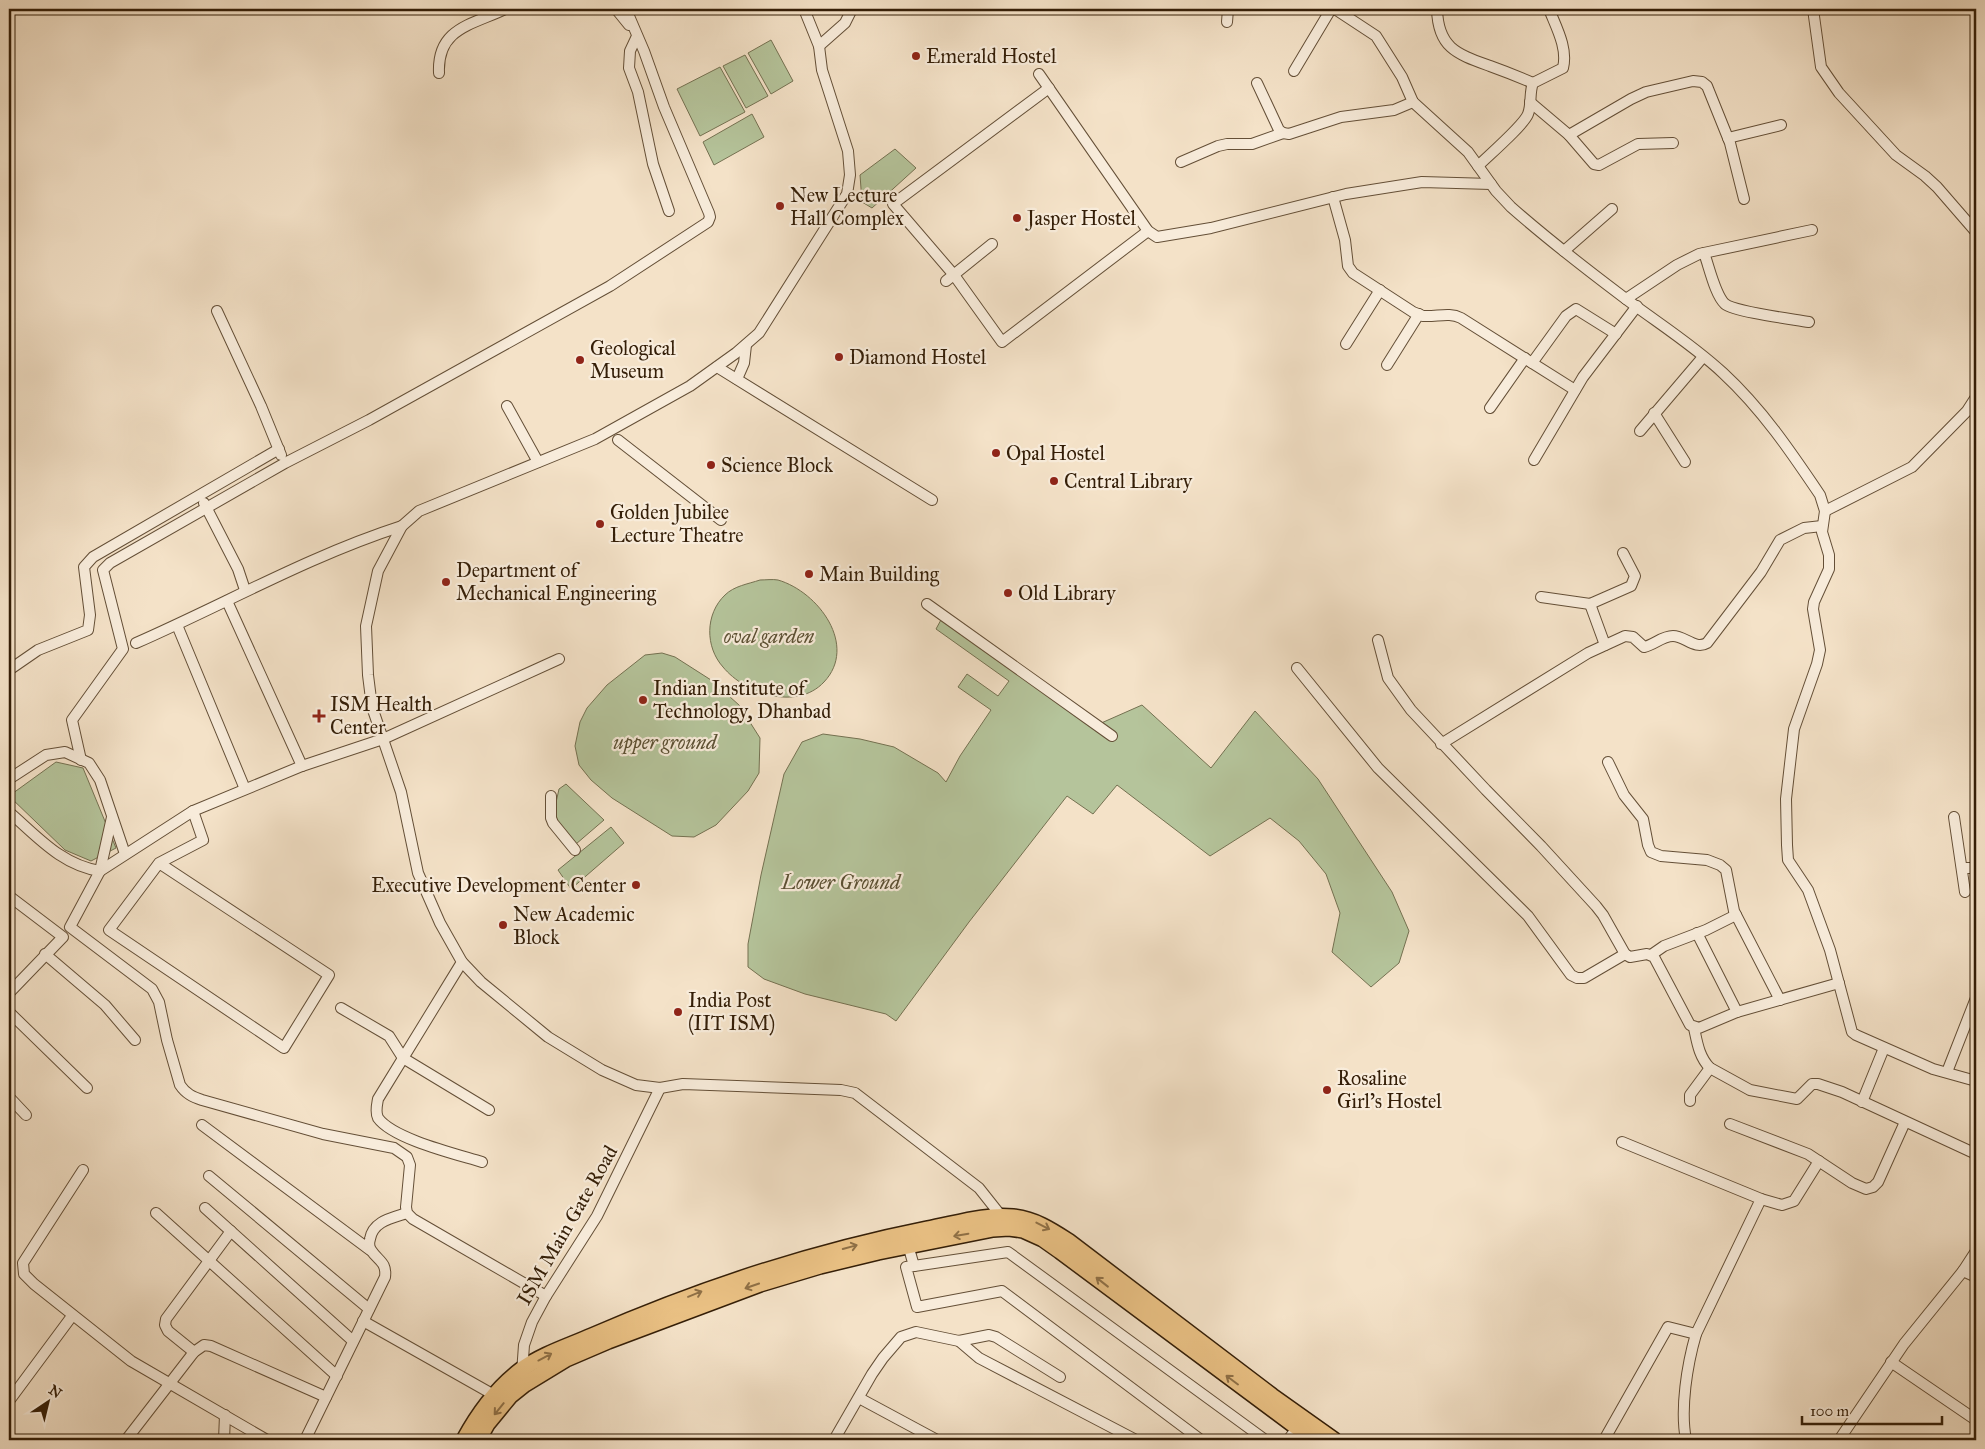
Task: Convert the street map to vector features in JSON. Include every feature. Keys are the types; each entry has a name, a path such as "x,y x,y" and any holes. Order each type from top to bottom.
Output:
{"highway":[{"path":"464,1440 494,1395 523,1377 554,1352 638,1316 739,1278 896,1235 1002,1216 1028,1219 1044,1226 1068,1241 1174,1323 1334,1440"},
{"path":"478,1440 523,1377 586,1349 731,1294 820,1266 908,1245 993,1229 1009,1228 1032,1234 1086,1270 1293,1434 1314,1440"}],"street":[{"path":"479,9 484,20"},
{"path":"439,73 439,60 447,40 454,32 505,9"},
{"path":"616,9 636,33"},
{"path":"81,760 72,720 123,649 103,570 110,563 284,463 369,420 610,286 708,222 709,213 664,107 644,51 626,9"},
{"path":"136,643 227,601 246,590 360,539 402,526 419,512 595,439 690,386 746,345 759,333 847,194 850,175 848,151 822,70 819,46 804,9"},
{"path":"819,46 845,23 852,9"},
{"path":"1227,22 1228,9"},
{"path":"1294,71 1331,9"},
{"path":"1335,9 1376,36 1402,77 1413,102 1460,144 1511,207 1564,251 1626,299 1672,331 1723,373 1761,412 1820,495 1825,511 1822,526 1829,556 1829,569 1814,602 1813,609 1820,650 1817,664 1794,729 1786,799 1788,860 1808,890 1824,933 1852,1032 1933,1069 1976,1082"},
{"path":"1437,9 1437,22 1444,39 1460,55 1533,83 1563,68 1562,42 1549,9"},
{"path":"1813,9 1820,59 1826,76 1838,93 1896,155 1937,187 1976,232"},
{"path":"636,33 630,52 629,68 638,92 653,164 669,211"},
{"path":"1038,74 1148,231 1157,237 1211,228 1333,197 1422,182 1491,184"},
{"path":"1569,136 1646,92 1694,81 1706,86 1728,138 1744,199"},
{"path":"1257,83 1279,130 1283,133"},
{"path":"1478,166 1526,119 1533,83"},
{"path":"1048,88 893,204 1002,342 1148,231"},
{"path":"1181,162 1218,146 1226,144 1245,145 1283,133 1289,134 1318,123 1355,114 1394,110 1413,102"},
{"path":"1530,102 1569,136 1594,164 1599,165 1638,144 1673,143"},
{"path":"1728,138 1781,125"},
{"path":"1333,197 1344,240 1348,266 1359,278 1419,314 1434,317 1448,314 1457,316 1575,390"},
{"path":"1564,251 1612,209"},
{"path":"1626,299 1688,258 1812,230"},
{"path":"950,278 992,244"},
{"path":"1704,253 1719,296 1725,304 1741,309 1809,322"},
{"path":"1346,344 1380,290"},
{"path":"1534,460 1575,390 1637,306"},
{"path":"1490,408 1566,316 1576,309 1616,334"},
{"path":"217,311 284,463"},
{"path":"1387,365 1419,314"},
{"path":"737,379 744,363 746,345"},
{"path":"1640,431 1703,357"},
{"path":"717,367 932,500"},
{"path":"1825,511 1912,467 1967,411 1976,397"},
{"path":"508,406 538,462"},
{"path":"1654,413 1685,462"},
{"path":"618,440 721,520"},
{"path":"9,670 38,650 88,630 90,615 84,567 93,557 279,450"},
{"path":"200,495 238,569 246,590"},
{"path":"402,526 378,571 366,626 368,675 372,707 401,792 418,873 440,923 462,962 481,982 548,1037 602,1070 636,1085 660,1088 683,1084 841,1090 855,1093 979,1188 1002,1216"},
{"path":"1441,744 1588,653 1625,636 1630,636 1644,647 1674,636 1702,645 1707,643 1761,572 1780,540 1804,528 1822,526"},
{"path":"1541,597 1590,604 1609,597 1634,583 1635,576 1623,553"},
{"path":"227,601 302,766"},
{"path":"927,604 1112,736"},
{"path":"1590,604 1605,645"},
{"path":"177,625 245,789"},
{"path":"1378,640 1388,678 1425,727 1541,846 1596,906 1625,954 1634,957 1647,954 1657,960 1685,1018 1694,1028 1702,1057 1710,1068 1750,1090 1797,1099 1812,1084 1818,1084 1976,1154"},
{"path":"9,812 62,858 83,868 100,871 194,811 302,766 383,740 559,659"},
{"path":"1298,668 1378,768 1528,916 1571,975 1577,978 1584,978 1625,954"},
{"path":"9,779 46,755 64,752 89,763 100,780 125,854"},
{"path":"1608,762 1624,795 1643,819 1651,852 1661,856 1707,860 1720,865 1729,875 1736,915 1780,1000"},
{"path":"551,796 551,818 553,823 575,850"},
{"path":"159,863 329,975 284,1048 109,930 159,863 203,840 194,811"},
{"path":"112,817 100,871 70,927 152,989 159,1002 167,1040 180,1085 184,1090 194,1097 211,1103 323,1134 394,1148 407,1157 410,1165 407,1213 431,1230 546,1296"},
{"path":"1954,817 1965,892"},
{"path":"1962,868 1976,868"},
{"path":"9,896 63,937 9,993"},
{"path":"1651,955 1664,946 1736,915"},
{"path":"1696,933 1737,1012"},
{"path":"45,954 105,1005 135,1040"},
{"path":"462,962 378,1099 376,1110 378,1117 386,1125 411,1140 482,1162"},
{"path":"1694,1028 1737,1012 1839,983"},
{"path":"1947,1072 1976,998"},
{"path":"341,1008 389,1036 403,1058 489,1110"},
{"path":"9,1012 86,1088"},
{"path":"1862,1102 1884,1048"},
{"path":"1690,1101 1690,1095 1710,1068"},
{"name":"ISM Main Gate Road","path":"523,1377 527,1332 546,1296 598,1216 660,1088"},
{"path":"9,1097 26,1115"},
{"path":"1730,1124 1792,1146 1866,1189 1873,1187 1878,1182 1906,1122"},
{"path":"202,1125 370,1250 383,1262 386,1270 385,1277 305,1440"},
{"path":"1622,1142 1761,1199 1782,1205 1794,1201 1819,1160"},
{"path":"83,1170 24,1263 24,1274 72,1316 131,1361 268,1440"},
{"path":"208,1176 369,1309"},
{"path":"1686,1440 1683,1415 1691,1350 1696,1334 1761,1199"},
{"path":"206,1208 353,1341"},
{"path":"156,1213 336,1376"},
{"path":"370,1250 371,1233 377,1225 407,1213"},
{"path":"194,1352 168,1331 165,1325 166,1319 231,1231"},
{"path":"908,1245 914,1266"},
{"path":"1839,1440 1891,1362 1963,1271 1976,1251"},
{"path":"1202,1440 1002,1291 917,1307 906,1267 1008,1252 1263,1440"},
{"path":"1963,1271 1976,1277"},
{"path":"9,1401 72,1316"},
{"path":"363,1320 494,1395"},
{"path":"1604,1440 1668,1327 1696,1334"},
{"path":"834,1440 872,1374 901,1337 910,1333 916,1332 959,1341 989,1335 996,1337 1060,1377"},
{"path":"959,1341 980,1358 1136,1440"},
{"path":"126,1440 194,1352 204,1345 211,1346 326,1397"},
{"path":"1891,1362 1976,1420"},
{"path":"858,1398 936,1440"},
{"path":"224,1440 225,1415"}],"green space":[{"path":"771,40 793,81 771,94 748,53"},
{"path":"745,55 768,96 746,108 723,66"},
{"path":"720,67 745,112 700,136 677,89"},
{"path":"752,114 764,137 714,165 703,142"},
{"path":"895,149 916,168 872,208 862,202 860,175"},
{"name":"oval garden","path":"760,580 778,580 793,586 820,608 829,622 835,637 837,653 833,668 824,682 813,691 800,696 772,696 744,685 733,677 717,659 710,640 710,631 711,621 718,603 733,589"},
{"name":"Lower Ground","path":"942,618 1099,724 1142,705 1211,768 1255,711 1318,779 1392,892 1409,931 1399,963 1371,987 1332,952 1340,913 1326,874 1299,841 1270,818 1210,856 1117,785 1093,814 1067,796 969,922 896,1021 886,1014 805,994 764,979 748,967 748,944 761,875 784,774 802,742 823,734 860,739 894,747 938,773 946,782 960,756 991,710 958,687 967,674 998,696 1009,681 936,629"},
{"name":"upper ground","path":"662,653 675,657 711,680 739,705 760,738 759,773 748,791 716,825 694,837 672,836 612,798 591,780 579,765 575,746 580,722 587,708 607,685 645,655"},
{"path":"56,762 83,768 116,848 91,861 65,850 9,796"},
{"path":"566,784 604,820 576,844 553,816 559,789"},
{"path":"611,827 624,843 571,889 558,870"}],"place":[{"name":"Emerald Hostel","path":"916,56"},
{"name":"New Lecture Hall Complex","path":"780,206"},
{"name":"Jasper Hostel","path":"1017,218"},
{"name":"Diamond Hostel","path":"839,357"},
{"name":"Geological Museum","path":"580,360"},
{"name":"Opal Hostel","path":"996,453"},
{"name":"Science Block","path":"711,465"},
{"name":"Central Library","path":"1054,481"},
{"name":"Golden Jubilee Lecture Theatre","path":"600,524"},
{"name":"Main Building","path":"809,574"},
{"name":"Department of Mechanical Engineering","path":"446,582"},
{"name":"Old Library","path":"1008,593"},
{"name":"Indian Institute of Technology, Dhanbad","path":"643,700"},
{"name":"ISM Health Center","path":"319,716"},
{"name":"Executive Development Center","path":"636,885"},
{"name":"New Academic Block","path":"503,925"},
{"name":"India Post (IIT ISM)","path":"678,1012"},
{"name":"Rosaline Girl's Hostel","path":"1327,1090"}]}
